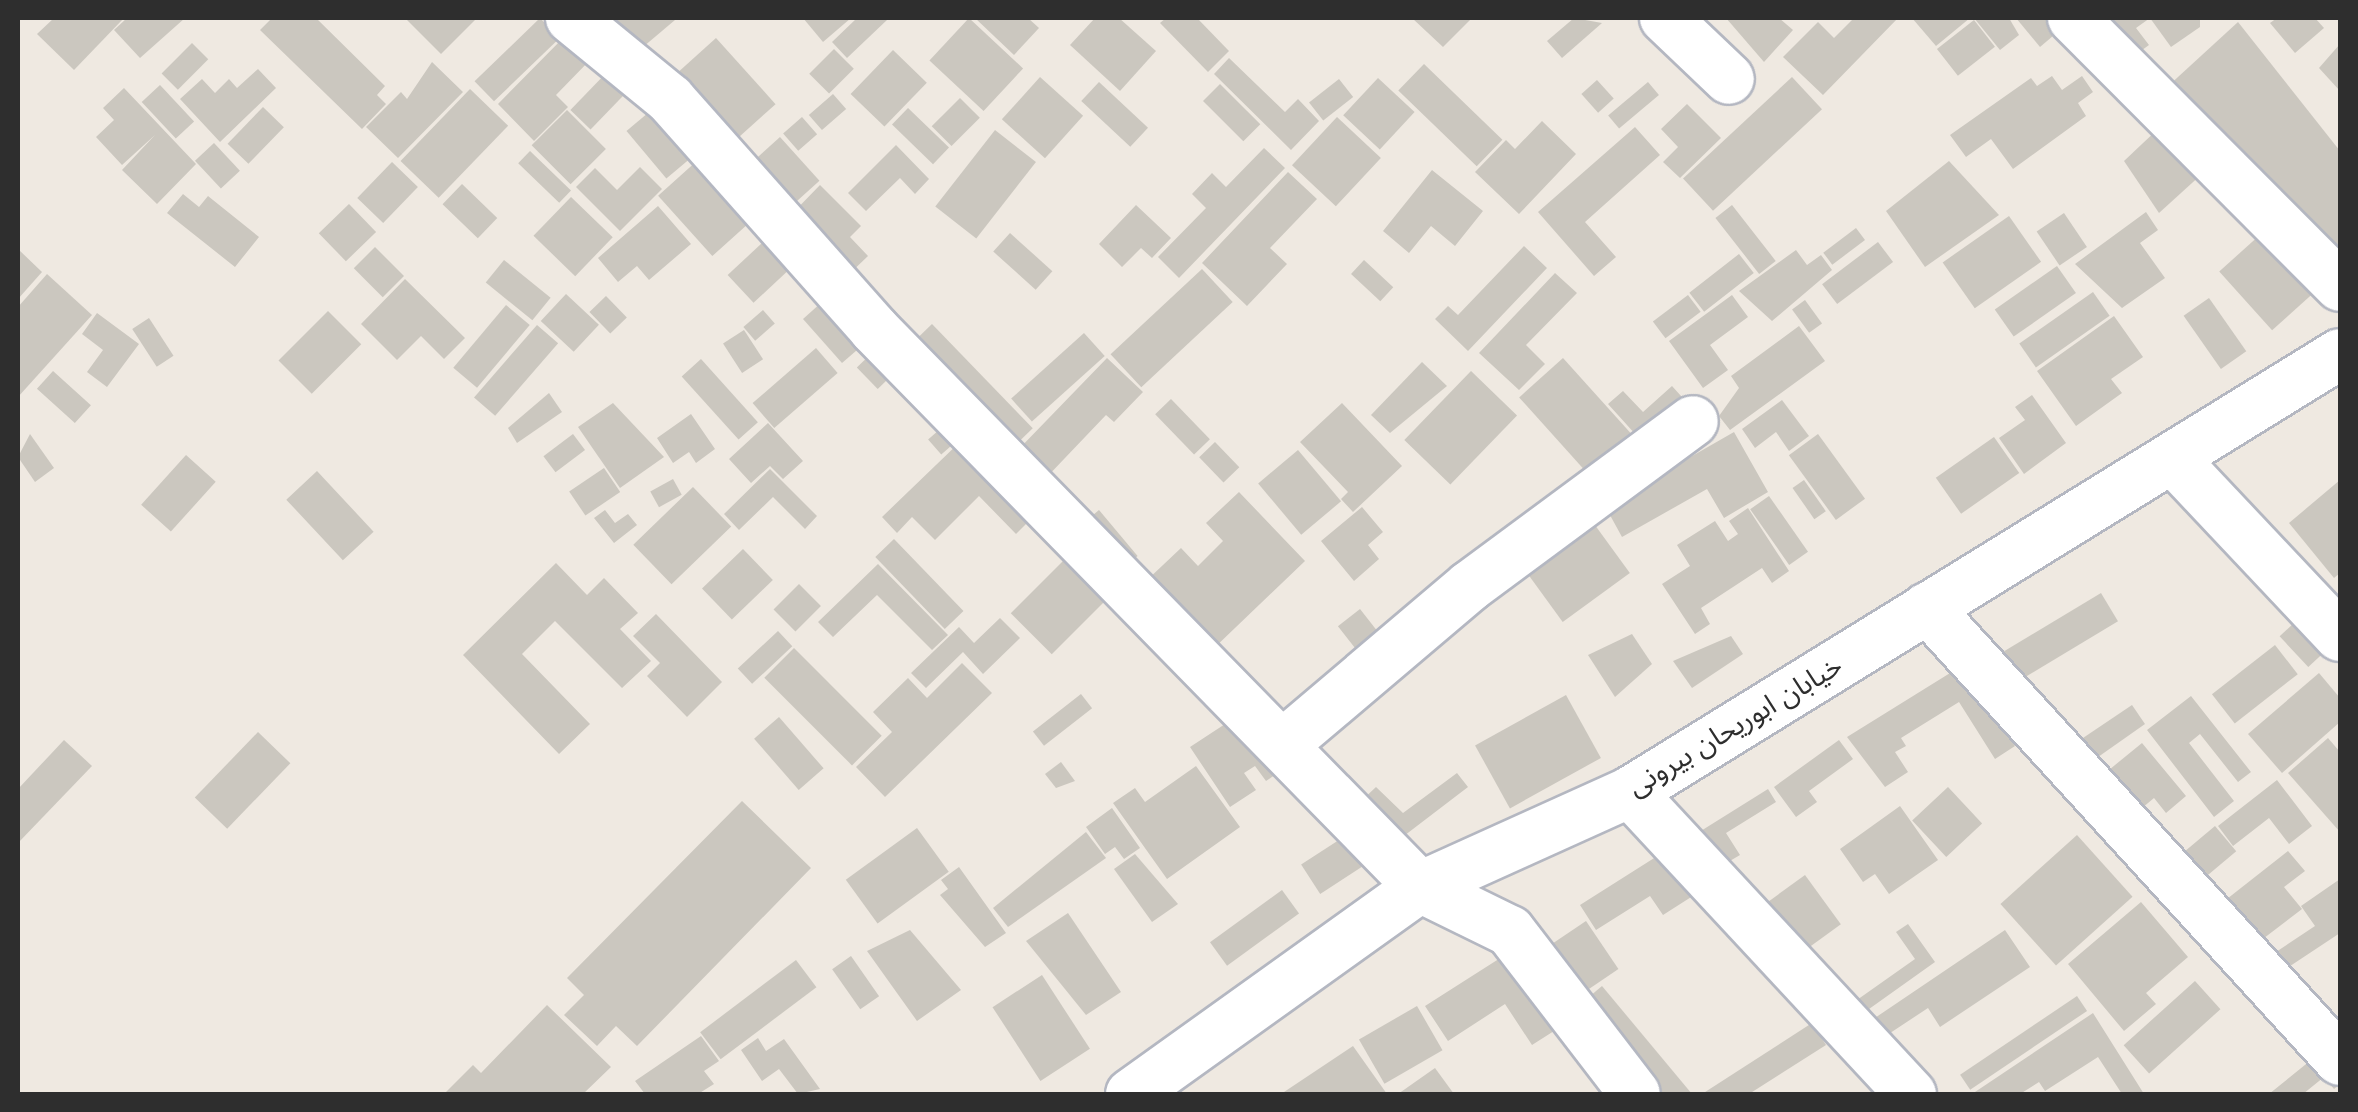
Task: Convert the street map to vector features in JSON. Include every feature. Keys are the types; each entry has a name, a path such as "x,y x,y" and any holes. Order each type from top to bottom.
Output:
{"street":[{"path":"571,18 670,100 874,329 1286,742 1420,886 1510,931 1635,1094"},
{"path":"1664,18 1729,79"},
{"path":"2073,18 2340,286"},
{"name":"خیابان ابوریحان بیرونی","path":"1131,1094 1420,886 1630,792 2340,354"},
{"path":"1286,742 1470,586 1693,421"},
{"path":"2172,460 2340,636"},
{"path":"1928,608 2340,1060"},
{"path":"1630,792 1911,1094"}],"building":[{"path":"54,18 124,18 74,70 37,34"},
{"path":"127,18 185,18 140,58 114,30"},
{"path":"272,18 316,18 385,86 377,95 386,104 362,129 260,30"},
{"path":"405,18 477,18 441,54"},
{"path":"540,18 559,38 494,101 475,81"},
{"path":"588,18 673,18 675,20 630,58"},
{"path":"803,18 851,18 823,42"},
{"path":"857,18 887,20 847,58 832,42"},
{"path":"969,18 1023,68 984,111 929,60"},
{"path":"975,18 1028,18 1039,28 1014,55"},
{"path":"1095,18 1119,18 1156,51 1120,91 1070,45"},
{"path":"1166,18 1197,18 1229,51 1208,72 1160,23"},
{"path":"1412,18 1472,18 1443,47"},
{"path":"1574,18 1602,23 1562,58 1547,41"},
{"path":"1726,18 1779,18 1793,30 1764,62"},
{"path":"1854,18 1898,18 1823,95 1783,57 1818,22 1834,38"},
{"path":"1912,18 1970,18 1936,46"},
{"path":"1974,18 2009,18 2019,35 2000,50"},
{"path":"2016,18 2050,18 2060,30 2040,47"},
{"path":"2117,18 2150,18 2136,28 2149,45 2127,61 2102,29"},
{"path":"2150,18 2200,18 2200,27 2171,47"},
{"path":"2277,18 2315,18 2324,28 2295,53 2270,23"},
{"path":"1974,20 1995,47 1958,76 1937,49"},
{"path":"2238,22 2340,151 2340,278 2166,88"},
{"path":"566,35 591,59 556,95 568,107 534,141 498,104"},
{"path":"716,38 776,104 727,148 667,82"},
{"path":"192,43 208,59 178,90 162,73"},
{"path":"2340,44 2340,91 2319,68"},
{"path":"834,49 854,69 829,94 809,74"},
{"path":"893,50 927,83 884,127 851,94"},
{"path":"1229,58 1285,112 1298,99 1319,121 1291,150 1214,74"},
{"path":"432,62 463,92 398,158 366,127 401,92 407,99"},
{"path":"1424,64 1502,140 1477,166 1398,91"},
{"path":"258,69 276,88 220,142 180,99 202,79 215,93 229,79 237,88"},
{"path":"610,69 630,88 591,129 570,110"},
{"path":"2052,76 2062,90 2082,76 2093,92 2078,103 2086,116 2013,169 1991,139 1966,157 1950,135 2031,78 2037,86"},
{"path":"1040,77 1083,116 1045,158 1002,119"},
{"path":"1792,77 1822,109 1713,211 1683,179"},
{"path":"1378,78 1415,112 1380,149 1343,115"},
{"path":"1339,79 1353,97 1323,121 1309,102"},
{"path":"1597,80 1614,99 1598,113 1581,94"},
{"path":"1099,82 1148,128 1130,147 1081,101"},
{"path":"1648,82 1659,95 1619,128 1608,115"},
{"path":"1220,84 1260,124 1243,141 1203,101"},
{"path":"160,85 194,122 176,139 142,102"},
{"path":"124,88 196,164 157,204 122,170 155,135 122,165 96,137 114,120 103,108"},
{"path":"470,89 508,126 439,198 401,161"},
{"path":"833,94 846,109 822,130 809,115"},
{"path":"960,98 980,118 952,146 932,126"},
{"path":"661,102 701,149 666,178 627,131"},
{"path":"1687,104 1721,138 1680,178 1663,162 1678,147 1661,129"},
{"path":"263,107 284,127 248,164 228,144"},
{"path":"908,108 949,148 933,164 892,125"},
{"path":"567,110 606,149 571,184 532,145"},
{"path":"802,117 817,134 798,151 783,133"},
{"path":"1337,117 1381,158 1336,206 1292,165"},
{"path":"1542,121 1576,154 1519,214 1475,172 1506,140 1515,149"},
{"path":"1635,127 1660,155 1585,222 1616,257 1594,276 1538,212"},
{"path":"2160,127 2203,173 2159,213 2124,161"},
{"path":"995,130 1036,162 976,238 935,206"},
{"path":"780,137 819,181 782,214 743,170"},
{"path":"214,143 240,171 221,189 195,161"},
{"path":"896,145 929,179 915,194 900,178 866,211 848,193"},
{"path":"1264,148 1285,168 1179,278 1158,257 1206,208 1192,194 1212,173 1226,187"},
{"path":"530,151 571,191 559,203 518,163"},
{"path":"699,159 753,219 712,256 658,196"},
{"path":"1949,161 1999,215 1925,267 1886,211"},
{"path":"392,162 418,187 383,223 357,198"},
{"path":"640,167 662,189 620,231 576,187 595,168 617,190"},
{"path":"1432,170 1483,211 1455,246 1431,226 1409,253 1383,231"},
{"path":"1288,172 1317,199 1270,248 1287,264 1247,306 1202,263"},
{"path":"462,184 497,218 478,238 443,204"},
{"path":"820,185 861,226 850,237 868,256 843,280 785,221"},
{"path":"183,194 199,207 208,196 259,237 235,267 167,213"},
{"path":"571,197 613,237 575,276 533,236"},
{"path":"349,204 376,232 346,261 319,233"},
{"path":"1136,205 1171,238 1152,258 1141,248 1122,267 1099,244"},
{"path":"1732,205 1776,261 1759,274 1715,218"},
{"path":"658,206 691,244 649,280 637,266 618,282 598,258"},
{"path":"2146,212 2158,230 2140,243 2165,278 2122,308 2075,264"},
{"path":"2064,213 2087,247 2060,265 2037,231"},
{"path":"2009,216 2041,262 1975,308 1943,262"},
{"path":"2272,224 2325,283 2272,330 2219,272"},
{"path":"1856,228 1865,240 1832,265 1823,253"},
{"path":"1010,233 1052,271 1036,290 993,252"},
{"path":"1878,242 1893,262 1837,304 1822,284"},
{"path":"762,243 788,271 754,303 728,275"},
{"path":"1524,246 1547,268 1468,351 1435,319 1448,306 1458,315"},
{"path":"375,247 404,276 383,297 354,268"},
{"path":"18,249 42,272 18,299"},
{"path":"1796,250 1807,265 1821,255 1832,270 1772,321 1739,291"},
{"path":"1739,254 1754,273 1704,312 1689,293"},
{"path":"504,260 551,298 532,320 486,283"},
{"path":"1364,260 1393,287 1380,301 1351,274"},
{"path":"2057,266 2076,293 2014,337 1995,310"},
{"path":"1202,269 1233,302 1141,387 1111,354"},
{"path":"1555,273 1577,293 1526,345 1545,364 1519,390 1479,353"},
{"path":"47,274 92,315 18,397 18,307"},
{"path":"405,279 465,338 444,359 421,336 397,360 361,324"},
{"path":"2093,292 2110,316 2036,367 2019,344"},
{"path":"832,293 864,344 842,363 803,319"},
{"path":"566,294 599,325 574,352 541,321"},
{"path":"1688,295 1701,312 1665,338 1653,321"},
{"path":"1732,295 1748,317 1710,345 1728,370 1703,388 1669,341"},
{"path":"606,296 627,318 610,334 589,312"},
{"path":"2209,298 2246,351 2221,369 2184,316"},
{"path":"1805,300 1822,323 1809,333 1792,309"},
{"path":"506,305 530,325 477,388 453,368"},
{"path":"763,310 775,324 755,341 743,327"},
{"path":"328,311 361,344 312,394 279,360"},
{"path":"97,313 139,344 107,387 87,372 103,350 82,334"},
{"path":"2114,316 2143,357 2111,379 2122,393 2076,426 2037,371"},
{"path":"149,318 174,356 157,367 132,329"},
{"path":"932,324 1033,428 1009,451 908,347"},
{"path":"537,325 558,343 495,416 474,397"},
{"path":"1799,326 1825,361 1730,430 1719,416 1739,388 1731,376"},
{"path":"744,330 763,359 742,373 723,344"},
{"path":"1084,333 1105,356 1032,422 1011,399"},
{"path":"816,348 838,373 774,428 753,403"},
{"path":"877,348 898,370 878,389 857,367"},
{"path":"1107,358 1143,392 1114,422 1106,415 1044,480 1015,453"},
{"path":"1563,358 1637,440 1593,479 1519,397"},
{"path":"701,359 758,422 739,440 682,376"},
{"path":"1422,362 1447,386 1390,433 1371,415"},
{"path":"53,371 91,405 75,423 37,389"},
{"path":"1471,371 1517,415 1450,485 1404,440"},
{"path":"1672,386 1690,406 1646,446 1608,404 1623,391 1643,412"},
{"path":"549,393 562,412 517,443 508,428"},
{"path":"2032,395 2066,443 2024,474 1999,438 2025,420 2015,407"},
{"path":"1171,399 1210,439 1194,455 1155,414"},
{"path":"1782,400 1809,436 1789,451 1776,432 1755,448 1742,429"},
{"path":"613,403 664,457 620,488 578,427"},
{"path":"1342,403 1402,466 1353,512 1341,499 1348,492 1300,442"},
{"path":"691,414 715,449 696,463 689,452 673,463 657,438"},
{"path":"768,423 803,461 783,479 770,466 751,483 729,459"},
{"path":"947,423 960,438 941,454 928,439"},
{"path":"1734,432 1768,492 1724,518 1707,489 1622,537 1605,506"},
{"path":"30,434 54,468 35,482 18,457"},
{"path":"573,434 585,450 555,472 543,456"},
{"path":"1818,434 1865,499 1836,520 1789,455"},
{"path":"1994,437 2019,473 1961,514 1936,478"},
{"path":"963,439 1036,514 1016,534 979,496 935,540 912,517 897,533 882,517"},
{"path":"1215,442 1239,467 1223,482 1199,457"},
{"path":"1298,450 1341,501 1301,535 1258,483"},
{"path":"186,455 216,482 171,532 141,505"},
{"path":"604,468 620,492 585,516 569,491"},
{"path":"770,469 817,516 805,529 773,497 739,530 724,514"},
{"path":"317,471 374,532 343,560 286,500"},
{"path":"673,479 682,495 659,507 650,492"},
{"path":"1804,480 1826,511 1814,519 1793,488"},
{"path":"2340,480 2340,573 2334,578 2289,523"},
{"path":"693,487 731,527 672,584 633,545"},
{"path":"1239,492 1305,561 1211,651 1145,582 1181,548 1198,566 1223,541 1206,523"},
{"path":"1769,496 1808,552 1789,565 1750,509"},
{"path":"1362,507 1383,532 1368,545 1379,559 1354,581 1321,541"},
{"path":"1748,508 1789,571 1772,583 1762,568 1701,608 1710,624 1695,634 1662,584 1690,566 1677,545 1715,521 1728,541 1738,534 1729,521"},
{"path":"605,510 615,523 628,514 637,525 614,543 594,518"},
{"path":"1099,510 1138,556 1121,569 1083,523"},
{"path":"1584,510 1630,573 1563,622 1517,559"},
{"path":"894,539 963,611 945,629 875,557"},
{"path":"743,549 773,580 732,620 702,589"},
{"path":"1073,551 1114,592 1052,654 1011,613"},
{"path":"556,563 587,595 604,578 638,613 620,629 651,661 622,688 555,621 522,654 590,724 559,754 463,655"},
{"path":"878,564 948,635 932,650 877,595 833,637 818,622"},
{"path":"799,584 821,606 795,631 774,609"},
{"path":"2101,593 2118,621 2006,689 1989,660"},
{"path":"1360,609 1382,637 1360,655 1338,626"},
{"path":"656,614 722,682 687,717 647,676 660,663 633,636"},
{"path":"1000,618 1020,638 983,674 963,652 926,688 911,673 959,627 974,643"},
{"path":"2295,622 2324,653 2308,667 2280,636"},
{"path":"778,631 792,646 752,684 738,669"},
{"path":"1632,634 1652,664 1615,697 1588,655"},
{"path":"1731,636 1743,654 1692,688 1673,661"},
{"path":"2275,645 2298,674 2235,723 2212,694"},
{"path":"794,648 882,736 852,765 764,678"},
{"path":"962,663 992,693 885,797 856,767 892,732 873,712 908,678 927,698"},
{"path":"1963,665 2015,746 1995,759 1959,702 1901,738 1906,746 1895,752 1908,772 1885,787 1847,737"},
{"path":"2319,673 2340,698 2340,722 2282,773 2248,734"},
{"path":"1081,694 1092,708 1044,746 1033,732"},
{"path":"1566,695 1601,758 1510,808 1475,745"},
{"path":"2191,696 2251,772 2238,782 2200,734 2189,743 2234,801 2214,817 2147,730"},
{"path":"2132,705 2145,724 2081,769 2080,740"},
{"path":"1248,709 1287,767 1266,781 1255,766 1244,773 1256,790 1230,807 1190,747"},
{"path":"779,717 824,768 799,790 754,739"},
{"path":"258,732 290,763 227,829 195,797"},
{"path":"2328,738 2340,752 2340,832 2288,773"},
{"path":"64,740 92,766 18,843 18,789"},
{"path":"1839,740 1853,759 1809,791 1817,802 1796,817 1774,787"},
{"path":"2142,743 2186,796 2166,813 2154,798 2136,813 2104,774"},
{"path":"1061,762 1075,781 1056,788 1045,774"},
{"path":"1196,766 1240,827 1167,879 1113,803 1135,788 1145,802"},
{"path":"1457,773 1468,787 1396,842 1358,804 1376,787 1403,813"},
{"path":"2277,780 2312,826 2289,844 2269,818 2233,846 2218,826"},
{"path":"1948,787 1982,824 1946,857 1912,820"},
{"path":"1768,789 1776,802 1726,833 1740,855 1718,868 1696,834"},
{"path":"742,801 811,868 637,1046 616,1026 597,1046 564,1015 584,995 567,978"},
{"path":"1900,806 1938,860 1889,894 1875,874 1863,882 1840,849"},
{"path":"1112,808 1140,848 1124,859 1115,847 1105,854 1086,827"},
{"path":"2215,826 2236,851 2193,887 2172,862"},
{"path":"1359,827 1378,856 1320,894 1301,865"},
{"path":"917,828 949,872 878,923 846,880"},
{"path":"1086,832 1106,858 1008,927 993,908"},
{"path":"2077,835 2133,897 2056,966 2000,904"},
{"path":"1670,848 1699,892 1663,915 1650,896 1596,930 1580,905"},
{"path":"2288,851 2305,871 2284,887 2302,909 2251,948 2218,906"},
{"path":"1135,854 1178,904 1152,922 1114,869"},
{"path":"959,867 1006,933 985,947 940,895 948,889 941,880"},
{"path":"1805,875 1841,924 1792,960 1756,910"},
{"path":"2340,879 2340,933 2278,974 2267,958 2315,926 2301,906"},
{"path":"1282,890 1299,913 1227,966 1210,942"},
{"path":"2141,902 2188,957 2146,993 2156,1004 2124,1031 2068,964"},
{"path":"1068,913 1121,992 1086,1015 1026,941"},
{"path":"1586,921 1618,969 1569,1003 1536,955"},
{"path":"1908,924 1935,962 1855,1019 1847,1007 1915,959 1896,932"},
{"path":"910,930 961,990 917,1021 867,951"},
{"path":"2005,930 2030,967 1940,1027 1928,1008 1875,1043 1863,1026"},
{"path":"1505,955 1554,1031 1532,1045 1505,1004 1448,1041 1425,1006"},
{"path":"851,956 879,996 860,1009 832,969"},
{"path":"796,960 816,987 721,1059 700,1032"},
{"path":"1042,975 1090,1049 1040,1081 993,1007"},
{"path":"2195,981 2220,1009 2149,1073 2124,1045"},
{"path":"1602,986 1692,1094 1647,1094 1576,1008"},
{"path":"2077,996 2087,1011 1970,1090 1960,1075"},
{"path":"547,1005 611,1067 583,1094 444,1094 473,1065 481,1073"},
{"path":"1417,1006 1442,1050 1384,1084 1359,1040"},
{"path":"2093,1013 2144,1094 2122,1094 2098,1057 2045,1091 2039,1082 2020,1094 1972,1094"},
{"path":"1812,1023 1826,1045 1749,1094 1702,1094"},
{"path":"701,1036 719,1061 704,1071 714,1084 698,1094 645,1094 635,1081"},
{"path":"758,1038 766,1051 784,1039 820,1089 798,1094 779,1069 762,1081 741,1050"},
{"path":"1353,1046 1387,1094 1281,1094"},
{"path":"2321,1052 2340,1084 2334,1089 2324,1077 2303,1094 2269,1094"},
{"path":"1435,1068 1454,1094 1398,1094"}]}
